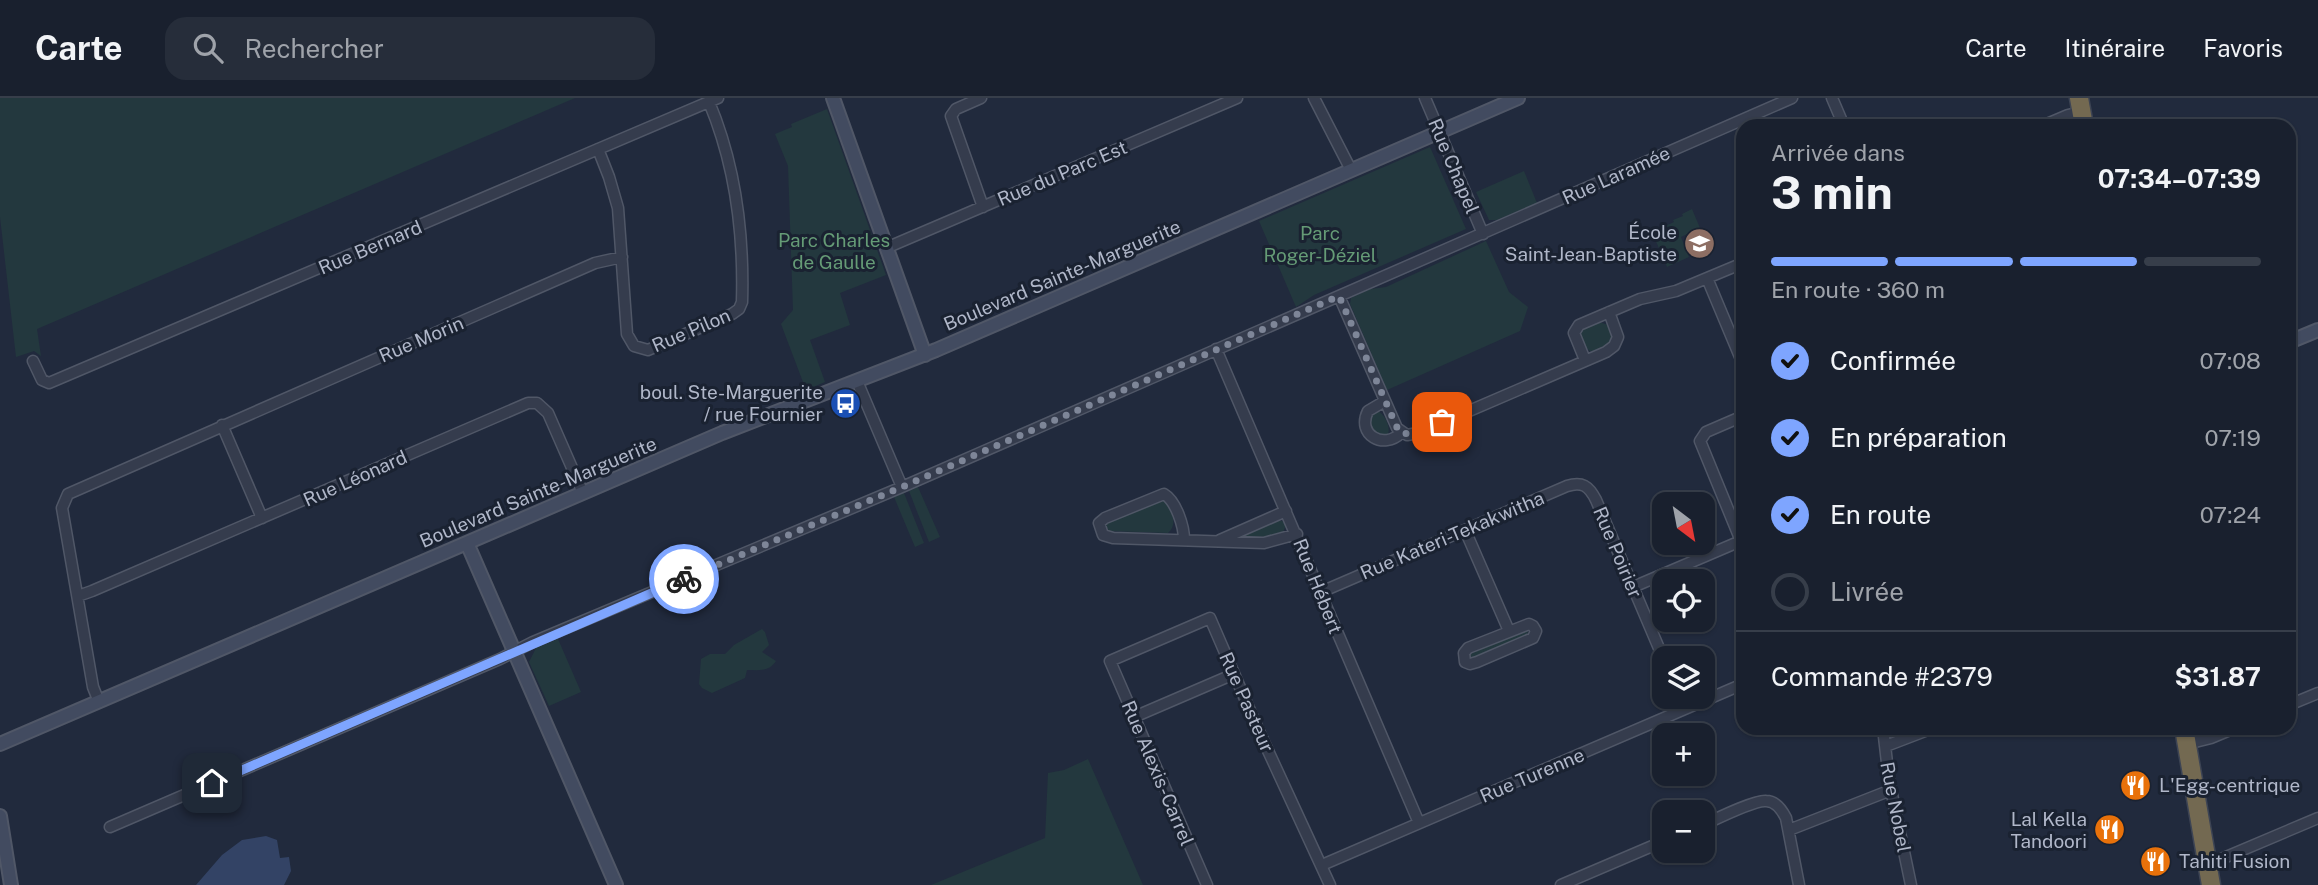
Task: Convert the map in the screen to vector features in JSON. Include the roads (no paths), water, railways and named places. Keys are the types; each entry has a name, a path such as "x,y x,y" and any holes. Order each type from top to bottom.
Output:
{"highway":[{"path":"2186,736 2211,885"}],"street":[{"path":"832,98 925,355"},
{"path":"981,98 956,109 951,116 983,207"},
{"name":"Rue du Parc Est","path":"886,248 1237,98"},
{"path":"1314,98 1351,170"},
{"name":"Rue Chapel","path":"1425,98 1483,234"},
{"name":"Boulevard Sainte-Marguerite","path":"0,744 722,433 925,355 1518,98"},
{"name":"Rue Laramée","path":"1744,119 1792,98"},
{"path":"1832,98 1841,119"},
{"name":"Rue Bernard","path":"33,361 43,383 49,383 713,100"},
{"name":"Rue Pilon","path":"598,149 616,198 626,328 631,342 639,349 654,348 732,314 741,306 739,225 733,182 713,100"},
{"path":"2059,119 2082,112"},
{"name":"Rue Laramée","path":"110,827 902,487 1736,123"},
{"name":"Rue Morin","path":"99,702 93,687 62,508 68,494 595,263 622,257"},
{"path":"1585,360 1575,338 1574,330 1579,325 1640,299 1671,293 1736,266"},
{"path":"1707,278 1736,347"},
{"path":"1339,296 1385,401 1401,433 1407,435 1418,433 1606,352 1617,342 1618,333 1609,312"},
{"path":"2296,339 2318,330"},
{"name":"Rue Hébert","path":"1216,349 1419,823"},
{"path":"857,381 902,487"},
{"path":"1385,401 1368,411 1364,422 1367,433 1382,441 1392,440 1401,433"},
{"name":"Rue Léonard","path":"78,596 528,403 537,403 548,413 583,493"},
{"path":"1736,419 1706,432 1700,441 1736,526"},
{"path":"222,425 262,518"},
{"name":"Rue Kateri-Tekakwitha","path":"1321,592 1567,486 1576,483 1584,485"},
{"name":"Rue Poirier","path":"1584,485 1596,500 1658,646"},
{"path":"1184,540 1182,525 1170,499 1164,494 1105,518 1099,523 1100,531 1107,538 1270,543 1297,534"},
{"path":"1217,541 1286,511"},
{"path":"1465,530 1509,631"},
{"path":"1633,587 1736,543"},
{"path":"467,544 616,885"},
{"name":"Rue Pasteur","path":"1110,661 1210,618 1330,885"},
{"path":"1529,624 1533,626 1536,634 1530,640 1477,662 1465,662 1464,653 1468,649 1509,631 1529,624"},
{"name":"Rue Alexis-Carrel","path":"1110,661 1207,885"},
{"path":"1134,717 1234,674"},
{"name":"Rue Turenne","path":"1715,696 1736,687"},
{"path":"2296,702 2318,693"},
{"name":"Rue Turenne","path":"1322,865 1685,709"},
{"name":"Rue Nobel","path":"1884,735 1891,790 1911,885"},
{"path":"1886,746 1915,735"},
{"path":"2186,736 2211,738 2218,735"},
{"path":"1789,830 1891,790"},
{"path":"1715,820 1755,803 1768,801 1781,809 1789,830 1799,885"},
{"path":"0,816 11,885"},
{"path":"2207,865 2318,818"},
{"path":"1561,885 1652,846"}],"water":[{"path":"266,836 277,840 280,858 289,857 291,871 284,885 196,885 222,855 242,840"}],"place":[{"name":"École Saint-Jean-Baptiste","path":"1700,243"},
{"name":"boul. Ste-Marguerite / rue Fournier","path":"846,403"},
{"name":"L'Egg-centrique","path":"2136,785"},
{"name":"Lal Kella Tandoori","path":"2110,830"},
{"name":"Tahiti Fusion","path":"2156,861"}],"park label":[{"name":"Parc Roger-Déziel","path":"1320,244"},
{"name":"Parc Charles de Gaulle","path":"834,251"}]}
